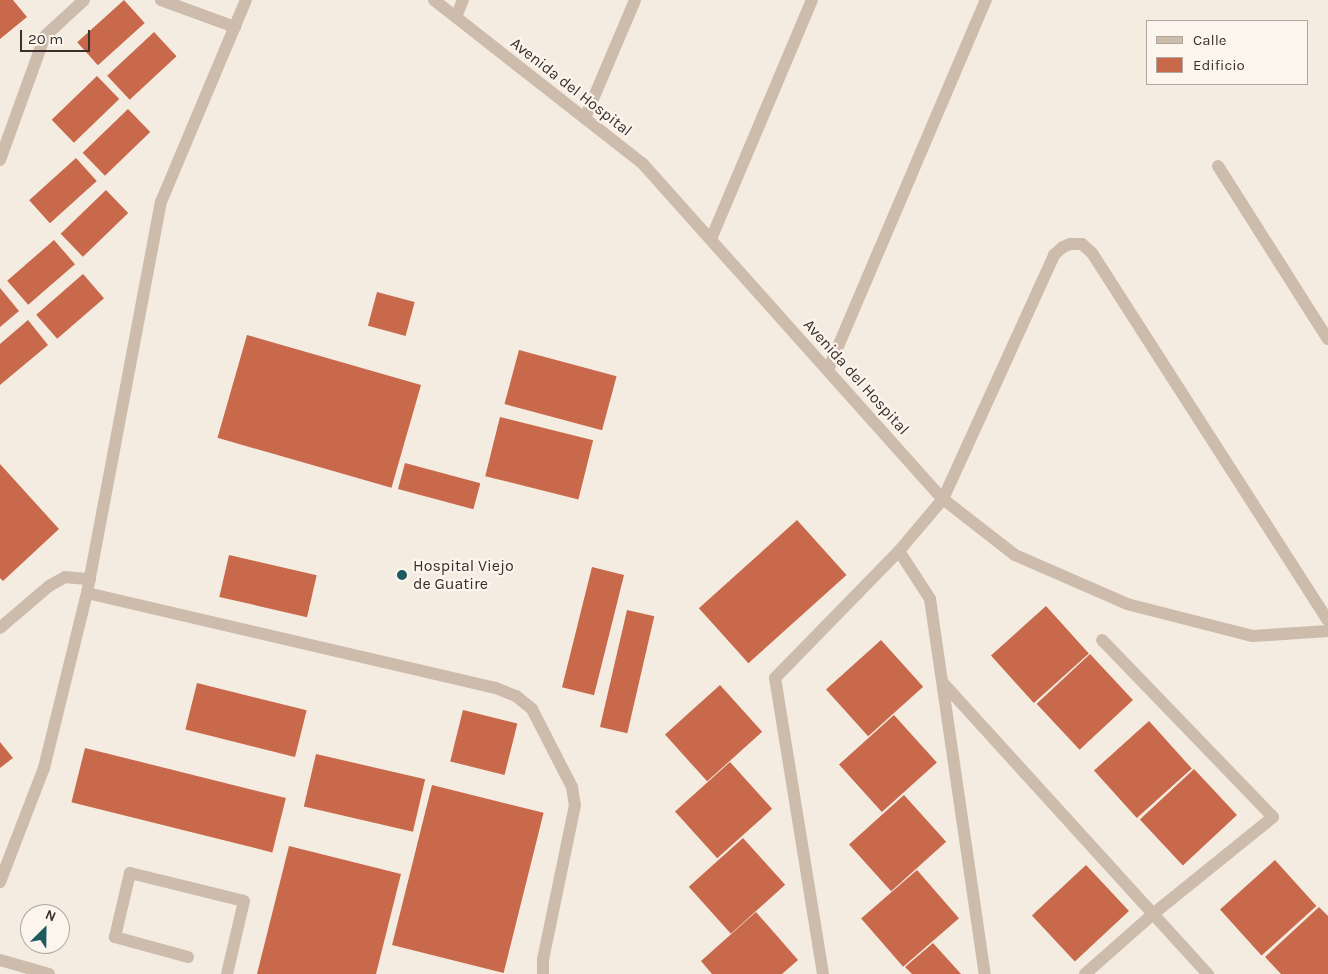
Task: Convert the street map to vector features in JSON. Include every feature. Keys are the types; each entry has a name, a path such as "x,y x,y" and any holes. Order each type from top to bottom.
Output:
{"street":[{"path":"0,160 45,36 84,0"},
{"path":"161,0 235,27"},
{"path":"0,882 44,768 87,593 161,202 246,0"},
{"name":"Avenida del Hospital","path":"434,0 643,164 943,498 1014,555 1127,604 1253,636 1328,632"},
{"path":"456,17 463,0"},
{"path":"585,118 635,0"},
{"path":"711,239 812,0"},
{"path":"828,370 986,0"},
{"path":"1218,166 1328,339"},
{"path":"823,974 775,678 899,551 943,498 1054,255 1070,244 1082,244 1092,253 1328,620"},
{"path":"899,551 930,599 985,974"},
{"path":"0,628 49,586 65,577 90,579"},
{"path":"87,593 496,688 516,696 532,709 572,787 575,805 543,960 543,974"},
{"path":"1084,974 1153,914 1273,817 1102,640"},
{"path":"942,683 1208,974"},
{"path":"188,957 115,937 130,873 244,901 227,974"},
{"path":"0,960 48,974"}],"building":[{"path":"0,0 13,0 27,17 0,39"},
{"path":"124,0 145,23 98,65 77,42"},
{"path":"154,32 177,56 130,100 107,76"},
{"path":"97,76 119,99 74,143 52,120"},
{"path":"128,109 150,132 105,176 83,153"},
{"path":"76,158 97,181 50,223 29,200"},
{"path":"106,190 128,213 83,257 61,234"},
{"path":"54,240 75,264 28,305 7,281"},
{"path":"83,274 104,298 57,339 36,315"},
{"path":"0,288 19,311 0,327"},
{"path":"377,292 415,302 406,336 368,326"},
{"path":"28,320 48,345 0,385 0,344"},
{"path":"247,335 421,385 391,488 218,438"},
{"path":"519,350 617,376 602,430 505,404"},
{"path":"500,417 593,440 578,499 485,476"},
{"path":"405,463 480,483 473,509 398,489"},
{"path":"0,464 59,529 3,581 0,578"},
{"path":"797,520 847,575 748,663 699,608"},
{"path":"229,555 317,575 307,617 219,597"},
{"path":"592,567 624,575 594,695 562,687"},
{"path":"1046,606 1089,654 1034,703 991,656"},
{"path":"627,610 654,616 627,733 600,727"},
{"path":"881,640 923,687 868,736 826,690"},
{"path":"1090,654 1133,700 1080,750 1037,704"},
{"path":"197,683 307,710 295,757 185,730"},
{"path":"720,685 762,732 707,781 665,735"},
{"path":"463,710 517,724 505,775 450,761"},
{"path":"894,715 937,763 882,812 839,765"},
{"path":"1149,721 1192,769 1137,818 1094,771"},
{"path":"0,742 13,758 0,768"},
{"path":"85,748 286,798 272,852 71,802"},
{"path":"316,754 425,779 413,832 304,807"},
{"path":"730,762 772,809 717,858 675,812"},
{"path":"1194,769 1237,815 1183,866 1140,819"},
{"path":"432,785 544,813 504,973 392,945"},
{"path":"904,795 946,842 891,891 849,845"},
{"path":"743,838 785,885 731,934 689,887"},
{"path":"289,846 401,874 376,974 257,974"},
{"path":"1275,860 1316,906 1261,956 1220,910"},
{"path":"1086,865 1129,911 1075,962 1032,915"},
{"path":"917,870 959,918 903,967 861,919"},
{"path":"1319,907 1328,916 1328,974 1281,974 1265,957"},
{"path":"756,912 798,960 782,974 712,974 701,961"},
{"path":"933,943 961,974 912,974 905,967"}],"place":[{"name":"Hospital Viejo de Guatire","path":"402,575"}]}
